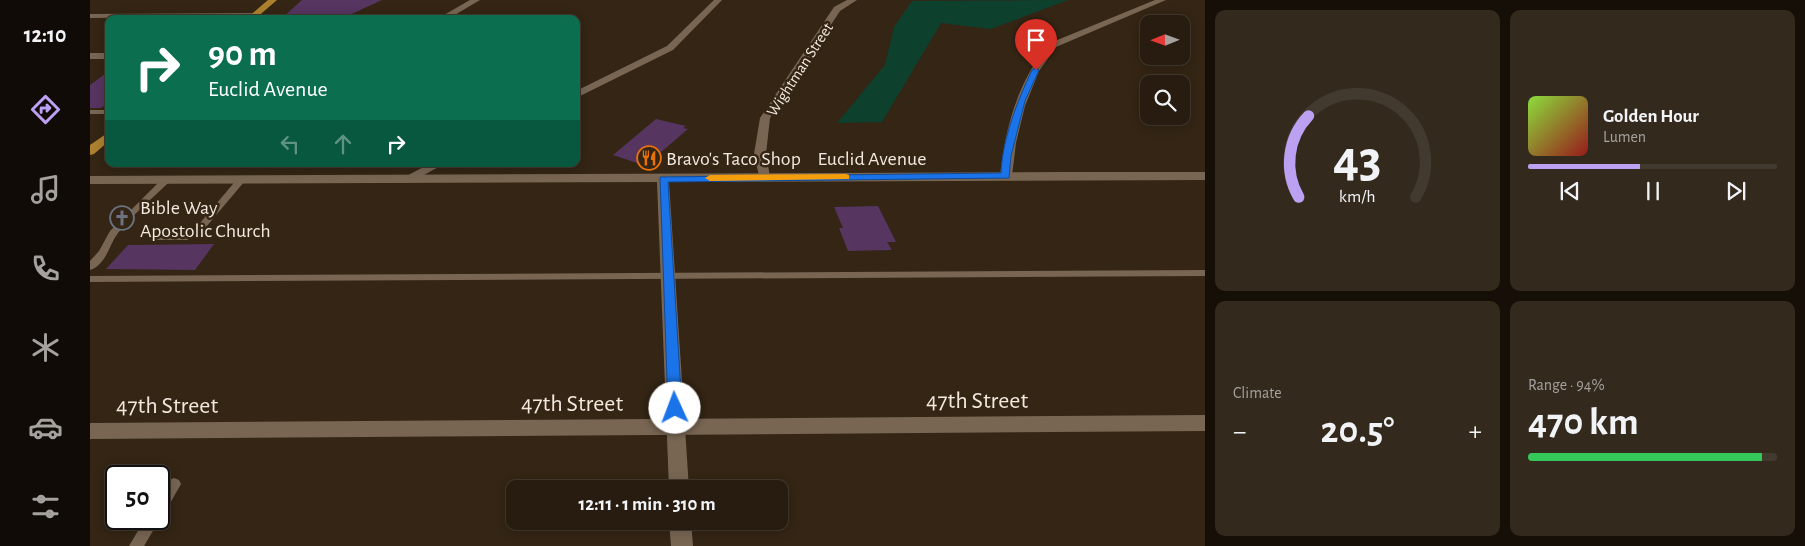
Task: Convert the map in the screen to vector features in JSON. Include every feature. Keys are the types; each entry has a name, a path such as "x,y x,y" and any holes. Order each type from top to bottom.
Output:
{"main road":[{"path":"255,15 273,0"},
{"path":"90,151 105,138"}],"street":[{"path":"448,15 476,0"},
{"path":"580,93 670,48 718,0"},
{"name":"Wightman Street","path":"764,177 760,154 765,118 837,10 853,0"},
{"path":"1006,176 1007,156 1021,101 1043,55 1053,45 1162,0"},
{"path":"90,56 105,56"},
{"path":"407,179 432,167"},
{"name":"Euclid Avenue","path":"90,180 1205,176"},
{"path":"664,179 679,480"},
{"name":"47th Street","path":"90,431 1205,423"},
{"path":"681,530 682,546"}],"lane":[{"path":"90,16 105,16"},
{"path":"90,112 105,112"},
{"path":"159,238 187,237 198,230 241,180"},
{"path":"90,267 103,253 113,233 165,181"},
{"path":"90,280 1205,274"},
{"path":"170,491 174,484"},
{"path":"136,546 146,530"}],"green space":[{"path":"1068,0 991,29 941,23 882,122 837,123 885,65 894,27 912,1"}],"building":[{"path":"302,0 382,0 350,15 285,15"},
{"path":"105,74 105,105 101,108 90,108 90,85"},
{"path":"656,119 686,126 683,128 688,129 647,164 643,162 640,164 613,155"},
{"path":"878,206 896,242 887,242 892,250 848,251 839,228 843,228 834,207"},
{"path":"214,244 195,270 106,269 128,245"}],"slow traffic":[{"path":"710,178 846,177"}],"place":[{"name":"Bravo's Taco Shop","path":"649,158"},
{"name":"Bible Way Apostolic Church","path":"122,218"}],"route":[{"path":"675,408 664,179 1006,176 1007,156 1021,101 1036,70"}]}
